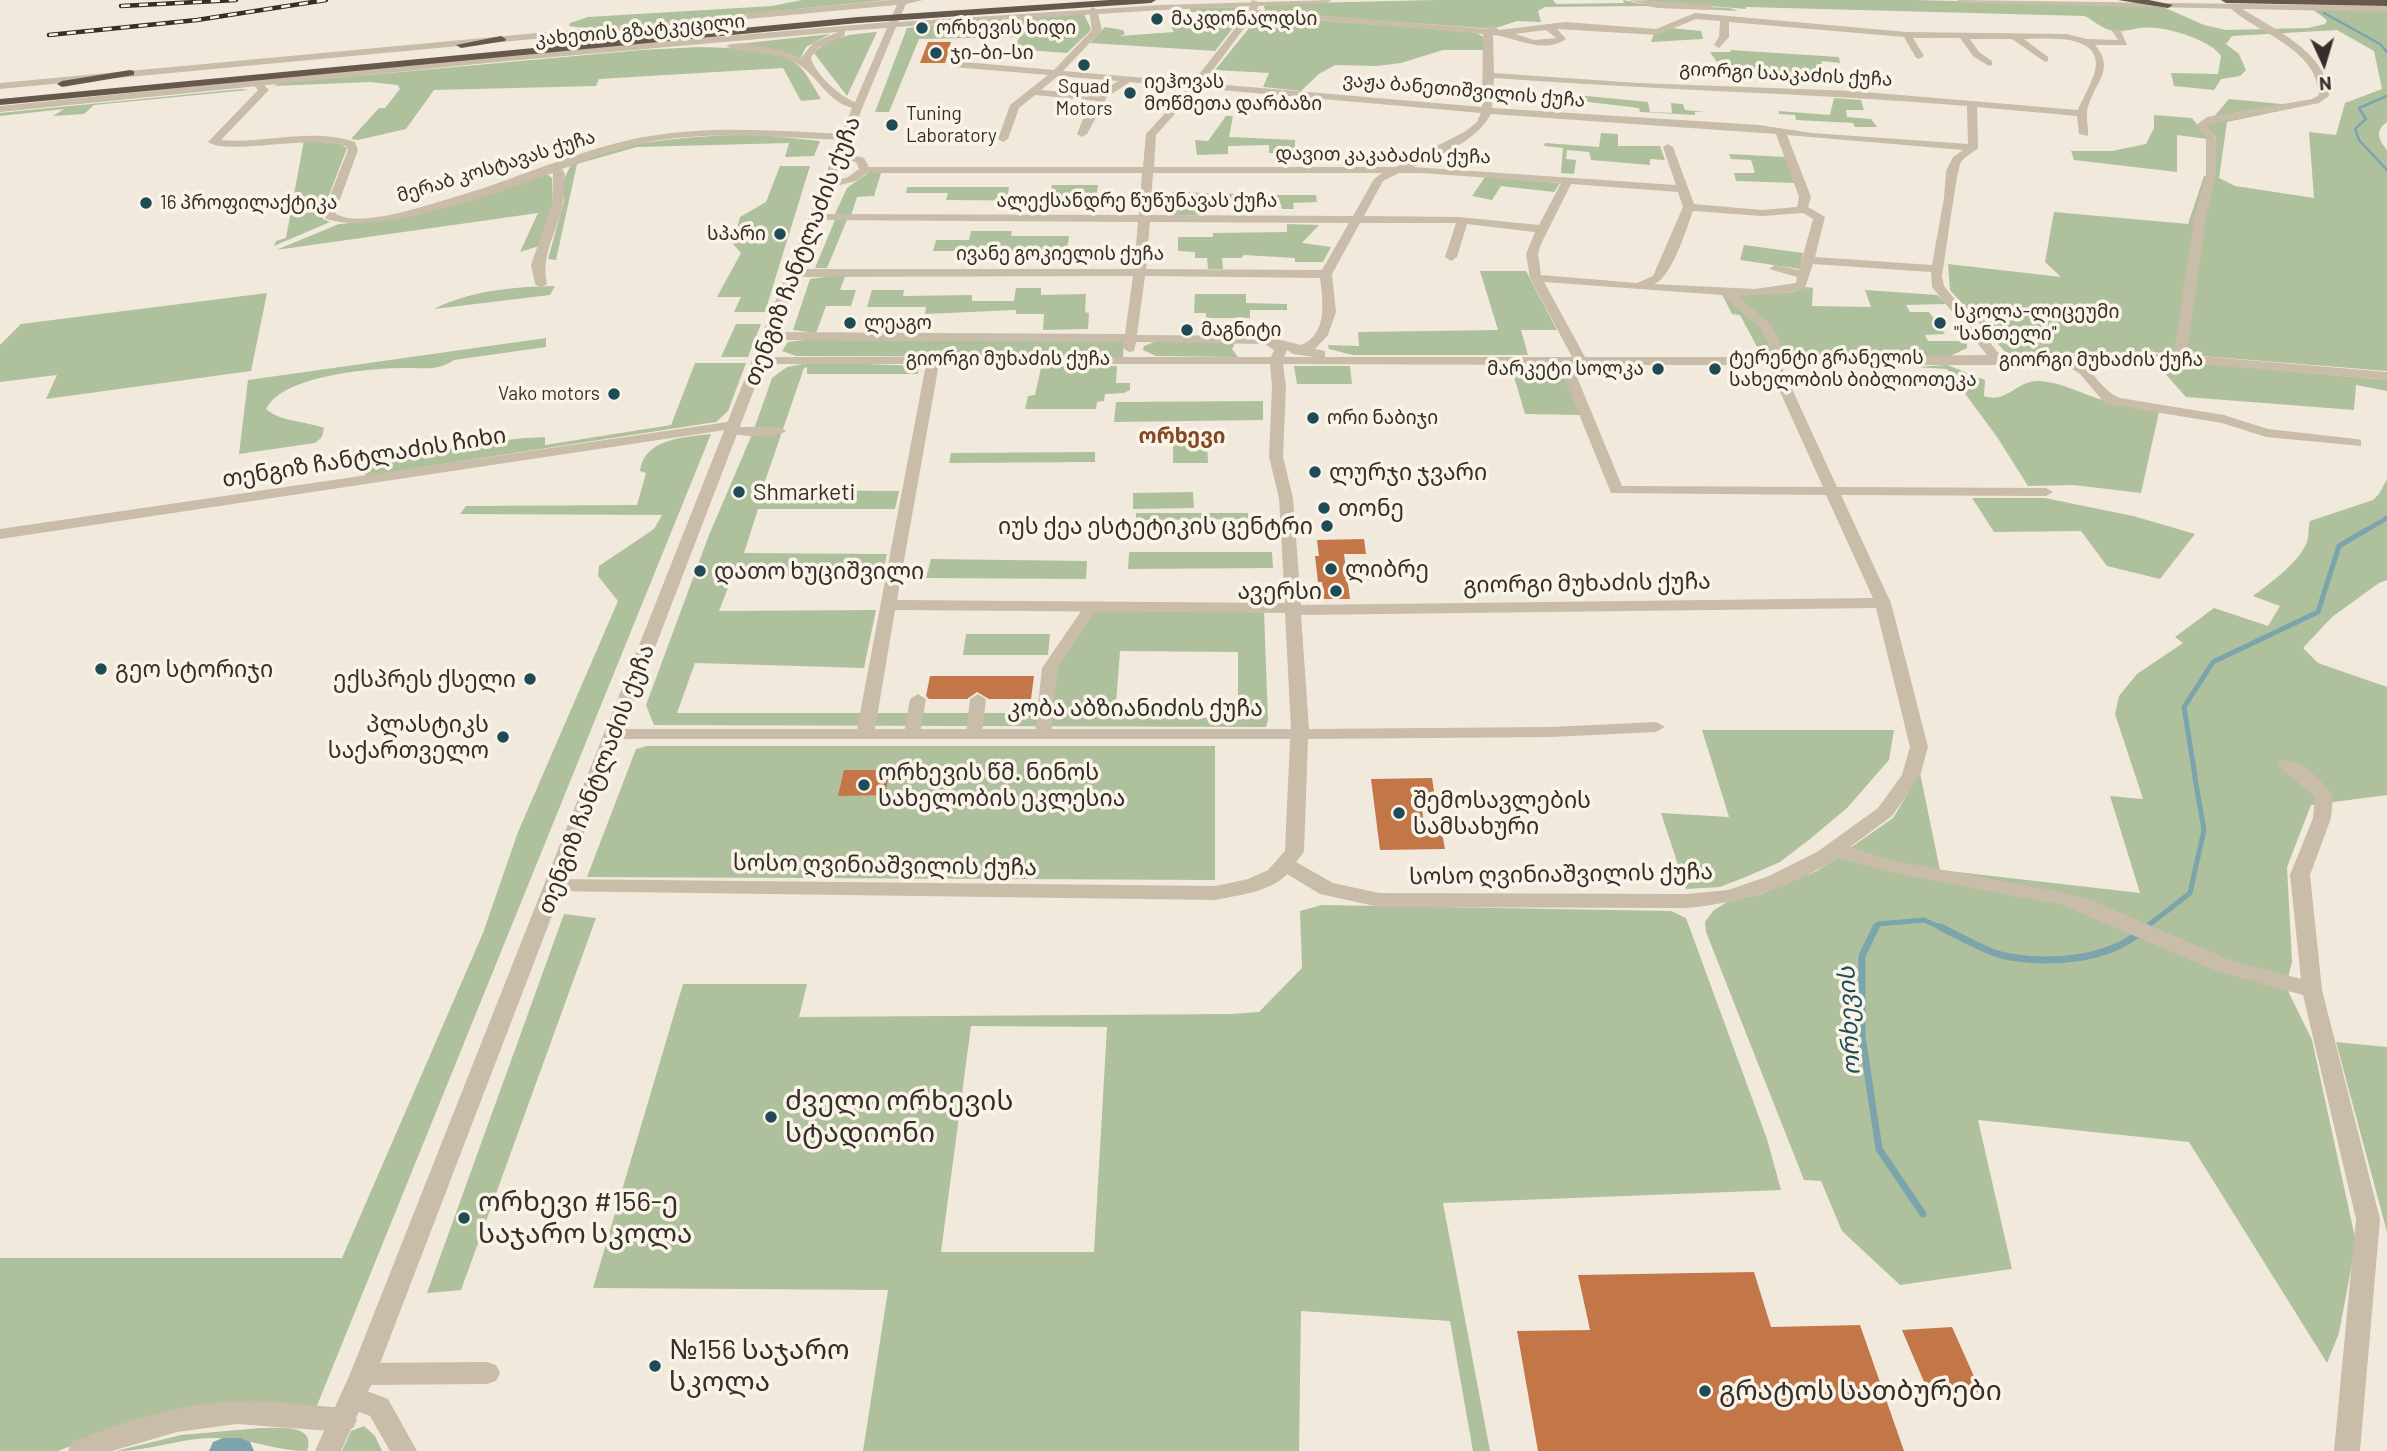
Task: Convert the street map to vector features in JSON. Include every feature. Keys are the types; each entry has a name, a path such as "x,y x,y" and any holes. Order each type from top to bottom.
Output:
{"highway":[{"name":"კახეთის გზატკეცილი","path":"0,93 761,20 1013,0"},
{"name":"კახეთის გზატკეცილი","path":"0,102 543,49 927,15 1151,0"},
{"path":"2123,0 2168,5"},
{"path":"2229,3 2387,6"},
{"path":"2338,7 2387,6"},
{"path":"927,15 986,17"},
{"path":"634,27 761,20"},
{"path":"402,55 502,39"},
{"path":"543,49 622,49"},
{"path":"0,93 131,74"},
{"path":"149,88 257,83"}],"street":[{"name":"თენგიზ ჩანტლაძის ქუჩა","path":"330,1449 363,1374 858,106 903,0"},
{"name":"კახეთის გზატკეცილი","path":"0,86 919,0"},
{"name":"კახეთის გზატკეცილი","path":"0,109 885,25 1093,10 1254,7 1327,0"},
{"path":"1633,0 1657,5 1723,7"},
{"path":"1961,0 2338,7"},
{"path":"2180,358 2200,218 2211,174 2211,138 2201,125 2207,120 2315,101 2324,96 2325,92 2321,73 2303,54 2229,3"},
{"path":"1132,359 1129,349 1140,272 1147,170 1154,128 1197,84 1254,7 1490,30 1534,42 1561,39 1557,32 1545,26"},
{"path":"1003,139 1011,112 1055,74 1097,30 1093,10"},
{"path":"1506,33 1545,26 1605,26 1657,32 1695,16 1725,18 1740,14 1907,34 2058,36 2124,43 2117,31"},
{"path":"1719,45 1724,37 1725,18"},
{"path":"658,46 692,44 762,50 807,65 808,52 823,41 851,31 885,25"},
{"path":"1276,360 1317,341 1324,330 1330,312 1325,274 1379,179 1462,137 1482,122 1486,109 1490,30"},
{"path":"1907,34 1919,56"},
{"path":"1963,36 1976,54 1990,63"},
{"path":"2015,37 2045,59"},
{"path":"2084,134 2082,113 2101,65 2099,56 2087,41"},
{"name":"ვაჟა ბანეთიშვილის ქუჩა","path":"953,64 1570,118 1780,131 1812,136 1973,148"},
{"name":"თენგიზ ჩანტლაძის ქუჩა","path":"807,65 836,99 858,106"},
{"name":"გიორგი სააკაძის ქუჩა","path":"1488,75 1972,102 2082,113"},
{"path":"1099,98 1127,80"},
{"name":"მერაბ კოსტავას ქუჩა","path":"257,83 264,90 213,142 224,144 316,137 333,138 351,144 353,150 329,213 335,219 366,219 415,211 604,151 666,137 737,132 847,137"},
{"path":"1032,92 1103,99 1088,119 1082,134"},
{"path":"1972,102 1973,148 1953,164 1937,269 1938,287 1998,361"},
{"path":"1780,131 1805,197 1802,208"},
{"path":"1636,284 1657,279 1689,207 1668,147"},
{"name":"დავით კაკაბაძის ქუჩა","path":"839,155 860,160 865,170"},
{"path":"541,284 537,264 539,254 559,201 557,186 560,174 554,168"},
{"name":"დავით კაკაბაძის ქუჩა","path":"828,186 852,180 865,170 1401,170 1684,189"},
{"path":"1568,180 1541,229 1532,254 1536,278 1572,360 1616,490 1906,494 2046,492"},
{"path":"1689,207 1788,214 1802,208"},
{"path":"1536,278 1730,292 1794,289 1801,285 1819,217 1802,208"},
{"name":"ალექსანდრე წუწუნავას ქუჩა","path":"815,218 1354,220 1363,217 1459,220 1541,229"},
{"path":"1451,257 1462,223 1459,220"},
{"path":"1807,260 1937,269"},
{"path":"1775,270 1803,274"},
{"name":"ივანე გოკიელის ქუჩა","path":"794,273 1325,274"},
{"path":"1730,292 1737,278"},
{"path":"1730,292 1767,327 1777,360 1883,603 1919,747 1911,776 1885,812 1835,849"},
{"path":"1257,359 1244,356 1238,350 1240,344 1304,338 1324,330"},
{"name":"გიორგი მუხაძის ქუჩა","path":"769,336 1131,337 1263,341"},
{"path":"1263,341 1341,360"},
{"path":"1263,341 1281,350 1276,360 1279,386 1276,457 1286,498 1300,732 1294,852 1285,864"},
{"name":"გიორგი მუხაძის ქუჩა","path":"760,360 1998,361 2180,358 2387,376"},
{"path":"865,733 933,359"},
{"path":"2066,360 2085,371 2109,399 2117,402 2224,419 2266,433 2356,443"},
{"name":"თენგიზ ჩანტლაძის ჩიხი","path":"0,534 733,428 779,431"},
{"name":"გიორგი მუხაძის ქუჩა","path":"887,605 1279,607 1292,610 1883,603"},
{"path":"1043,733 1050,668 1091,607"},
{"path":"912,733 918,699"},
{"path":"974,733 978,699"},
{"name":"კობა აბზიანიძის ქუჩა","path":"613,734 1496,733 1656,727"},
{"path":"2286,765 2304,776 2324,796 2322,818 2300,875 2312,990 2368,1219 2347,1451"},
{"path":"1835,849 1883,865 2064,899 2225,967 2312,990"},
{"name":"სოსო ღვინიაშვილის ქუჩა","path":"554,886 1216,893 1253,885 1275,875 1285,864 1327,889 1379,900 1687,901 1729,897 1776,881 1835,849"},
{"path":"363,1374 487,1373"},
{"path":"81,1451 113,1438 183,1420 237,1412 379,1407 404,1451"}],"green space":[{"path":"802,0 887,0 592,29 569,26 570,23 588,17 772,6"},
{"path":"1553,0 1556,4 1624,3 1623,0 1642,4 1730,8 1738,11 1644,6 1545,7 1538,11 1541,22 1517,21 1493,29 1266,12 1264,7 1266,4"},
{"path":"1637,0 1913,0 2161,6 2204,25 2226,30 2308,28 2325,24 2327,20 2312,9 2387,11 2387,122 2380,129 2379,136 2387,150 2387,371 2152,352 2007,354 1950,290 1948,264 2061,277 2045,262 2054,212 2188,224 2204,176 2214,177 2216,137 2206,126 2229,99 2303,106 2227,122 2219,178 2235,186 2314,198 2309,132 2336,135 2345,103 2382,89 2374,51 2337,30 2232,36 2226,44 2239,54 2246,70 2240,76 2221,79 2214,90 2174,86 2171,73 2218,74 2221,56 2207,44 2185,34 2161,29 2110,30 2085,16 1746,9"},
{"path":"1243,7 1247,10 1215,51 1090,43 1105,27 1123,30 1125,34 1120,36 1174,32 1171,27 1196,26 1202,23 1200,12 1191,12 1189,8"},
{"path":"1084,14 1091,29 1067,53 1012,49 1020,37 919,39 889,112 875,112 907,28 997,18"},
{"path":"1259,16 1474,32 1484,37 1483,50 1443,50 1401,63 1377,66 1335,65 1319,74 1301,91 1263,87 1269,73 1215,70"},
{"path":"1671,28 1701,31 1703,39 1651,42 1654,34"},
{"path":"877,32 847,96 814,53 835,39"},
{"path":"830,34 806,47 800,59 758,47 729,45"},
{"path":"699,47 749,49 787,58 803,70 821,99 801,101 783,68 599,79 596,86 434,90 406,129 358,140 351,139 379,108 385,108 400,89 398,85 370,82 274,86 280,83"},
{"path":"1730,50 1839,57 1840,63 1822,61 1818,77 1794,74 1726,75 1710,52 1731,52"},
{"path":"248,90 94,105 84,114 53,116 64,109 0,116 0,113"},
{"path":"1567,94 1648,102 1650,112 1672,113 1671,103 1683,104 1685,110 1706,112 1695,112 1695,115 1640,112 1639,108 1563,99"},
{"path":"1834,98 1861,100 1864,110 1846,110 1847,117 1871,119 1877,127 1796,120 1795,115 1779,114 1779,111 1830,115"},
{"path":"2154,115 2192,118 2208,139 2177,135 2177,172 2074,160 2071,151 2112,151 2146,144 2154,128"},
{"path":"1226,116 1233,116 1229,137 1295,140 1295,148 1331,149 1331,154 1269,153 1269,145 1228,146 1228,154 1197,155 1195,140 1208,141"},
{"path":"1601,133 1618,134 1618,146 1660,146 1665,160 1650,159 1650,165 1591,160 1589,152 1567,150 1566,159 1576,160 1574,174 1561,173 1563,148 1544,146 1545,143 1599,147"},
{"path":"751,134 820,141 814,156 785,157 789,143 637,147 577,164 556,260 548,259 564,201 562,183 571,165 614,150 659,141"},
{"path":"304,140 341,144 347,148 323,211 323,219 330,222 274,246 276,241 286,238"},
{"path":"1729,154 1786,157 1796,183 1736,181 1734,173 1755,173 1751,160 1731,159"},
{"path":"780,166 810,166 765,312 734,312 741,297 717,297 741,253 733,244 740,217 766,202"},
{"path":"868,173 881,173 874,196 857,197 851,216 835,214 847,188"},
{"path":"547,174 552,178 552,209 539,246 520,252 538,213 276,250 339,224 382,220"},
{"path":"1485,177 1560,183 1554,192 1501,186 1492,200 1472,196"},
{"path":"1052,185 1098,185 1096,198 1074,198 1073,201 946,200 948,193 906,193 907,187 1009,187 1008,194 1050,194"},
{"path":"1172,192 1243,194 1243,206 1206,209 1206,215 1172,215"},
{"path":"1254,195 1316,195 1317,202 1293,203 1294,209 1282,209 1281,204 1255,204"},
{"path":"835,220 847,220 827,268 815,268"},
{"path":"1287,224 1319,225 1302,243 1331,247 1323,262 1295,262 1295,258 1244,255 1241,258 1222,258 1223,269 1208,269 1207,258 1195,258 1195,252 1178,251 1178,237 1213,237 1213,233 1287,232"},
{"path":"971,231 1012,231 1011,236 1069,236 1067,251 933,251 936,240 969,240"},
{"path":"1744,245 1803,253 1800,269 1740,260"},
{"path":"1480,271 1526,271 1557,330 1521,330 1528,355 1353,355 1329,349 1328,345 1359,346 1358,332 1498,330"},
{"path":"846,274 840,290 856,290 851,306 826,306 816,333 793,330 810,279"},
{"path":"555,286 550,295 434,309 493,291"},
{"path":"1807,287 1813,288 1812,306 1871,307 1865,290 1937,295 1950,307 1946,304 1906,305 1910,312 1929,312 1945,334 1925,335 1928,341 1967,341 1967,348 1950,356 1762,356 1740,315 1732,314 1722,294 1789,293"},
{"path":"1016,288 1041,288 1041,295 1086,294 1088,329 1043,330 1044,314 1016,314 1016,310 925,314 926,307 867,307 872,290 904,290 903,296 972,295 972,301 1014,301"},
{"path":"267,293 251,371 46,399 57,375 0,382 0,345 21,324"},
{"path":"1195,294 1246,294 1246,303 1287,304 1287,310 1250,310 1250,318 1206,318 1206,313 1194,313"},
{"path":"736,324 761,324 748,357 721,357"},
{"path":"546,338 546,347 454,360 437,367 351,372 290,388 276,397 266,409 286,419 324,428 322,437 315,443 239,454 248,380"},
{"path":"1124,341 1123,357 796,356 782,351 788,342"},
{"path":"1157,341 1236,341 1232,349 1238,357 1156,356 1143,350 1144,346"},
{"path":"2152,359 2387,380 2387,391 2356,385 2354,410 2186,397"},
{"path":"813,362 919,366 918,374 807,374 807,367 804,368 762,490 899,491 895,509 758,509 744,553 887,554 882,576 733,575 719,611 876,610 864,668 695,663 677,713 1037,713 1056,668 1092,611 1264,611 1268,720 1266,727 654,725 646,705 709,535 753,432 772,378 787,367","holes":["1120,651 1238,652 1238,718 1115,717"]},
{"path":"695,363 746,363 728,411 716,422 365,476 367,463 456,447 545,437 545,445 671,425"},
{"path":"1510,363 1552,363 1562,367 1582,415 1525,414"},
{"path":"1947,365 1985,380 1984,396 1992,398 2006,395 2024,384 2039,381 2112,403 2159,412 2141,493 2074,485 2028,486 1997,437 1947,369 1915,367"},
{"path":"1117,366 1116,383 1130,383 1130,390 1105,394 1104,401 1097,402 1096,409 1025,409 1028,396 1035,395 1041,368"},
{"path":"1294,366 1350,366 1352,384 1297,384"},
{"path":"1263,401 1263,420 1114,422 1116,402"},
{"path":"711,434 316,1408 124,1425 58,1451 0,1451 0,1258 342,1258 483,933 518,832 618,601 598,576 599,566 654,529 662,515 460,514 466,506 637,505 646,473 640,471 649,452 668,441"},
{"path":"1173,442 1207,442 1208,463 1173,463"},
{"path":"1095,452 1095,462 949,463 951,453"},
{"path":"2387,479 2387,580 2332,617 2303,648 2318,663 2387,687 2387,795 2311,805 2287,867 2292,962 2288,978 2289,993 2312,1040 2356,1242 2339,1333 2327,1363 2189,1142 1978,1120 2012,1269 1900,1285 1842,1231 1821,1181 1804,1180 1706,932 1705,922 1713,911 1727,902 1761,894 1817,871 1893,818 1920,773 1940,870 2140,893 2110,796 2143,799 2115,714 2119,696 2137,674 2183,643 2175,637 2214,608 2268,626 2280,606 2253,596 2300,554 2308,538 2310,521 2373,500"},
{"path":"1193,492 1194,508 1133,509 1133,493"},
{"path":"1972,498 2045,498 2133,516 2195,534 2160,579 2107,566 2081,531 1994,532"},
{"path":"1136,513 1248,513 1248,519 1136,520"},
{"path":"1129,552 1272,552 1273,568 1128,569"},
{"path":"931,559 1087,561 1086,579 926,578"},
{"path":"966,634 1050,634 1048,655 963,655"},
{"path":"1702,730 1894,730 1889,760 1847,808 1780,862 1720,887 1686,889 1661,813 1729,817"},
{"path":"647,746 1215,746 1215,880 587,877 636,749"},
{"path":"1322,905 1671,911 1686,918 1767,1139 1781,1190 1443,1203 1490,1451 1473,1451 1450,1321 1301,1311 1299,1451 863,1451 888,1290 593,1288 683,984 807,984 799,1017 1259,1012 1302,968 1300,911","holes":["971,1026 1107,1027 1094,1252 941,1252"]},
{"path":"564,914 596,918 461,1290 427,1293"},
{"path":"2336,1042 2387,1047 2387,1232"},
{"path":"364,1426 375,1436 382,1451 342,1451 351,1431"},
{"path":"260,1428 301,1431 309,1442 307,1451 240,1440 204,1438 116,1451 181,1435"}],"building":[{"name":"ჯი–ბი–სი","path":"928,42 951,42 945,63 920,63"},
{"path":"1364,539 1366,554 1344,554 1350,599 1324,599 1322,582 1318,582 1315,556 1319,556 1317,540"},
{"path":"930,676 1034,676 1031,699 989,699 977,692 967,699 929,699 926,696"},
{"name":"ორხევის წმ. ნინოს სახელობის ეკლესია","path":"844,770 878,770 877,775 889,775 885,795 838,796"},
{"name":"შემოსავლების სამსახური","path":"1432,778 1435,798 1420,798 1425,828 1441,828 1445,849 1380,850 1371,779"},
{"name":"გრატოს სათბურები","path":"1754,1272 1771,1327 1860,1325 1904,1451 1538,1451 1517,1331 1590,1330 1578,1275"},
{"path":"1952,1327 1981,1392 1930,1396 1902,1330"}],"waterway":[{"name":"ორხევის","path":"2324,13 2380,44 2387,52"},
{"name":"ორხევის","path":"2387,96 2359,108 2366,119 2355,129 2359,140 2387,170"},
{"name":"ორხევის","path":"2363,532 2387,518"},
{"name":"ორხევის","path":"2195,776 2184,707 2213,662 2318,612 2339,546 2366,530"},
{"name":"ორხევის","path":"2145,928 2190,893 2204,830 2195,778"},
{"name":"ორხევის","path":"1876,929 1878,924 1924,920 1944,929"},
{"name":"ორხევის","path":"1876,927 1862,956 1862,1036 1879,1149 1923,1214"},
{"name":"ორხევის","path":"1940,927 1944,929"},
{"name":"ორხევის","path":"1944,929 2002,955 2043,960 2094,954 2111,949 2139,933"},
{"path":"223,1451 240,1451"}],"railway":[{"path":"121,6 236,0"},
{"path":"49,35 197,20 326,0"}],"place":[{"name":"მაკდონალდსი","path":"1157,19"},
{"name":"ორხევის ხიდი","path":"922,28"},
{"name":"ჯი–ბი–სი","path":"936,53"},
{"name":"Squad Motors","path":"1084,65"},
{"name":"იეჰოვას მოწმეთა დარბაზი","path":"1130,93"},
{"name":"Tuning Laboratory","path":"892,125"},
{"name":"16 პროფილაქტიკა","path":"146,203"},
{"name":"სპარი","path":"780,234"},
{"name":"ლეაგო","path":"850,323"},
{"name":"სკოლა-ლიცეუმი \"სანთელი\"","path":"1940,323"},
{"name":"მაგნიტი","path":"1187,330"},
{"name":"მარკეტი სოლკა","path":"1658,369"},
{"name":"ტერენტი გრანელის სახელობის ბიბლიოთეკა","path":"1715,369"},
{"name":"Vako motors","path":"614,394"},
{"name":"ორი ნაბიჯი","path":"1313,418"},
{"name":"ლურჯი ჯვარი","path":"1315,472"},
{"name":"Shmarketi","path":"739,492"},
{"name":"თონე","path":"1324,508"},
{"name":"იუს ქეა ესტეტიკის ცენტრი","path":"1327,526"},
{"name":"ლიბრე","path":"1331,569"},
{"name":"დათო ხუციშვილი","path":"700,571"},
{"name":"ავერსი","path":"1336,591"},
{"name":"გეო სტორიჯი","path":"101,669"},
{"name":"ექსპრეს ქსელი","path":"530,679"},
{"name":"პლასტიკს საქართველო","path":"503,737"},
{"name":"ორხევის წმ. ნინოს სახელობის ეკლესია","path":"864,785"},
{"name":"შემოსავლების სამსახური","path":"1399,813"},
{"name":"ძველი ორხევის სტადიონი","path":"771,1117"},
{"name":"ორხევი #156-ე საჯარო სკოლა","path":"464,1218"},
{"name":"№156 საჯარო სკოლა","path":"655,1366"},
{"name":"გრატოს სათბურები","path":"1705,1391"}],"district":[{"name":"ორხევი","path":"1182,436"}]}
